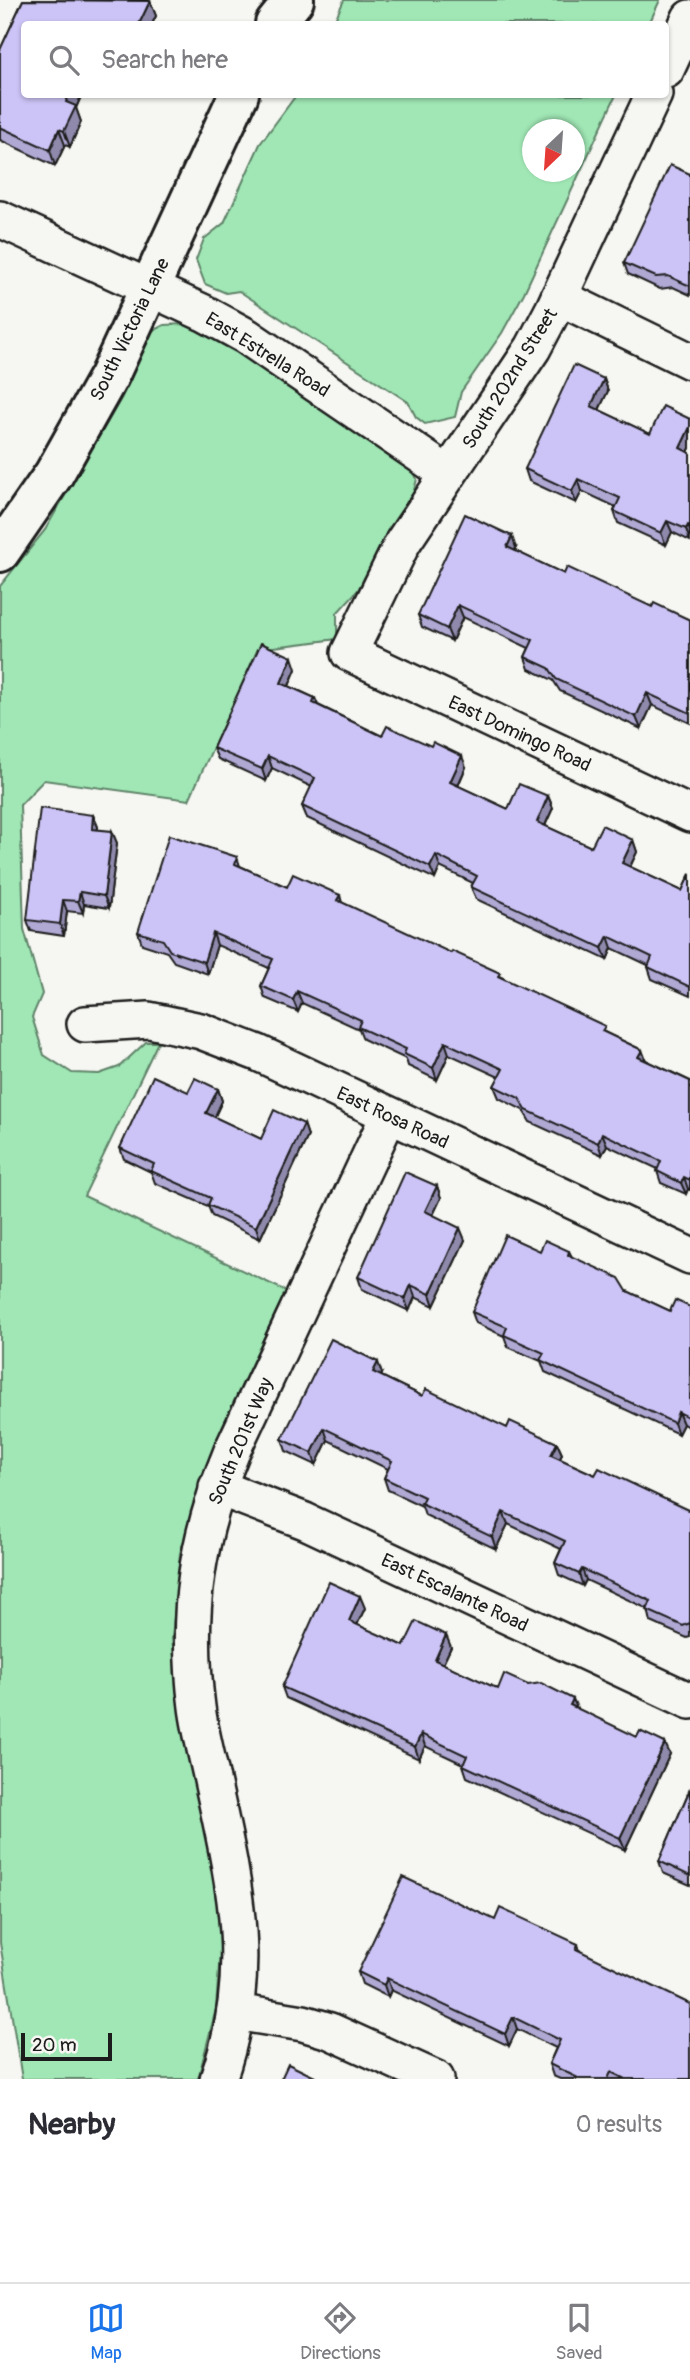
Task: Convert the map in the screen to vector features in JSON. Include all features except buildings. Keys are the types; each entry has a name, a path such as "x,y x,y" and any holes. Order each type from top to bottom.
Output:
{"street":[{"path":"269,21 275,0"},
{"path":"277,21 294,0"},
{"path":"669,64 690,18"},
{"name":"South Victoria Lane","path":"0,552 54,474 108,376 237,98"},
{"name":"South 202nd Street","path":"349,653 403,542 533,348 652,98"},
{"name":"East Estrella Road","path":"0,219 204,313 246,337 448,474"},
{"path":"559,297 690,361"},
{"name":"East Domingo Road","path":"349,653 690,814"},
{"name":"East Rosa Road","path":"85,1024 149,1020 201,1031 258,1054 690,1256"},
{"name":"South 201st Way","path":"218,2079 235,2012 240,1955 239,1916 197,1709 191,1640 196,1573 203,1533 217,1487 390,1115"},
{"name":"East Escalante Road","path":"217,1487 305,1521 690,1701"},
{"path":"235,2012 303,2023 330,2031 436,2079"}],"green space":[{"path":"344,0 660,0 650,21 334,21"},
{"path":"294,98 615,98 585,162 585,119 522,119 522,182 576,182 524,293 502,333 461,392 455,417 425,424 416,417 408,402 239,291 226,293 205,284 196,260 204,239 224,223 260,144"},
{"path":"184,324 240,351 406,465 417,479 413,494 380,547 358,590 337,613 337,639 258,649 189,800 44,780 20,805 24,929 42,994 32,1017 44,1055 72,1073 99,1074 119,1067 146,1042 158,1042 84,1196 286,1291 222,1427 180,1553 172,1638 183,1731 213,1865 221,1937 216,2009 198,2079 22,2079 0,1943 0,586 45,530 122,397 150,332 164,325"}]}
